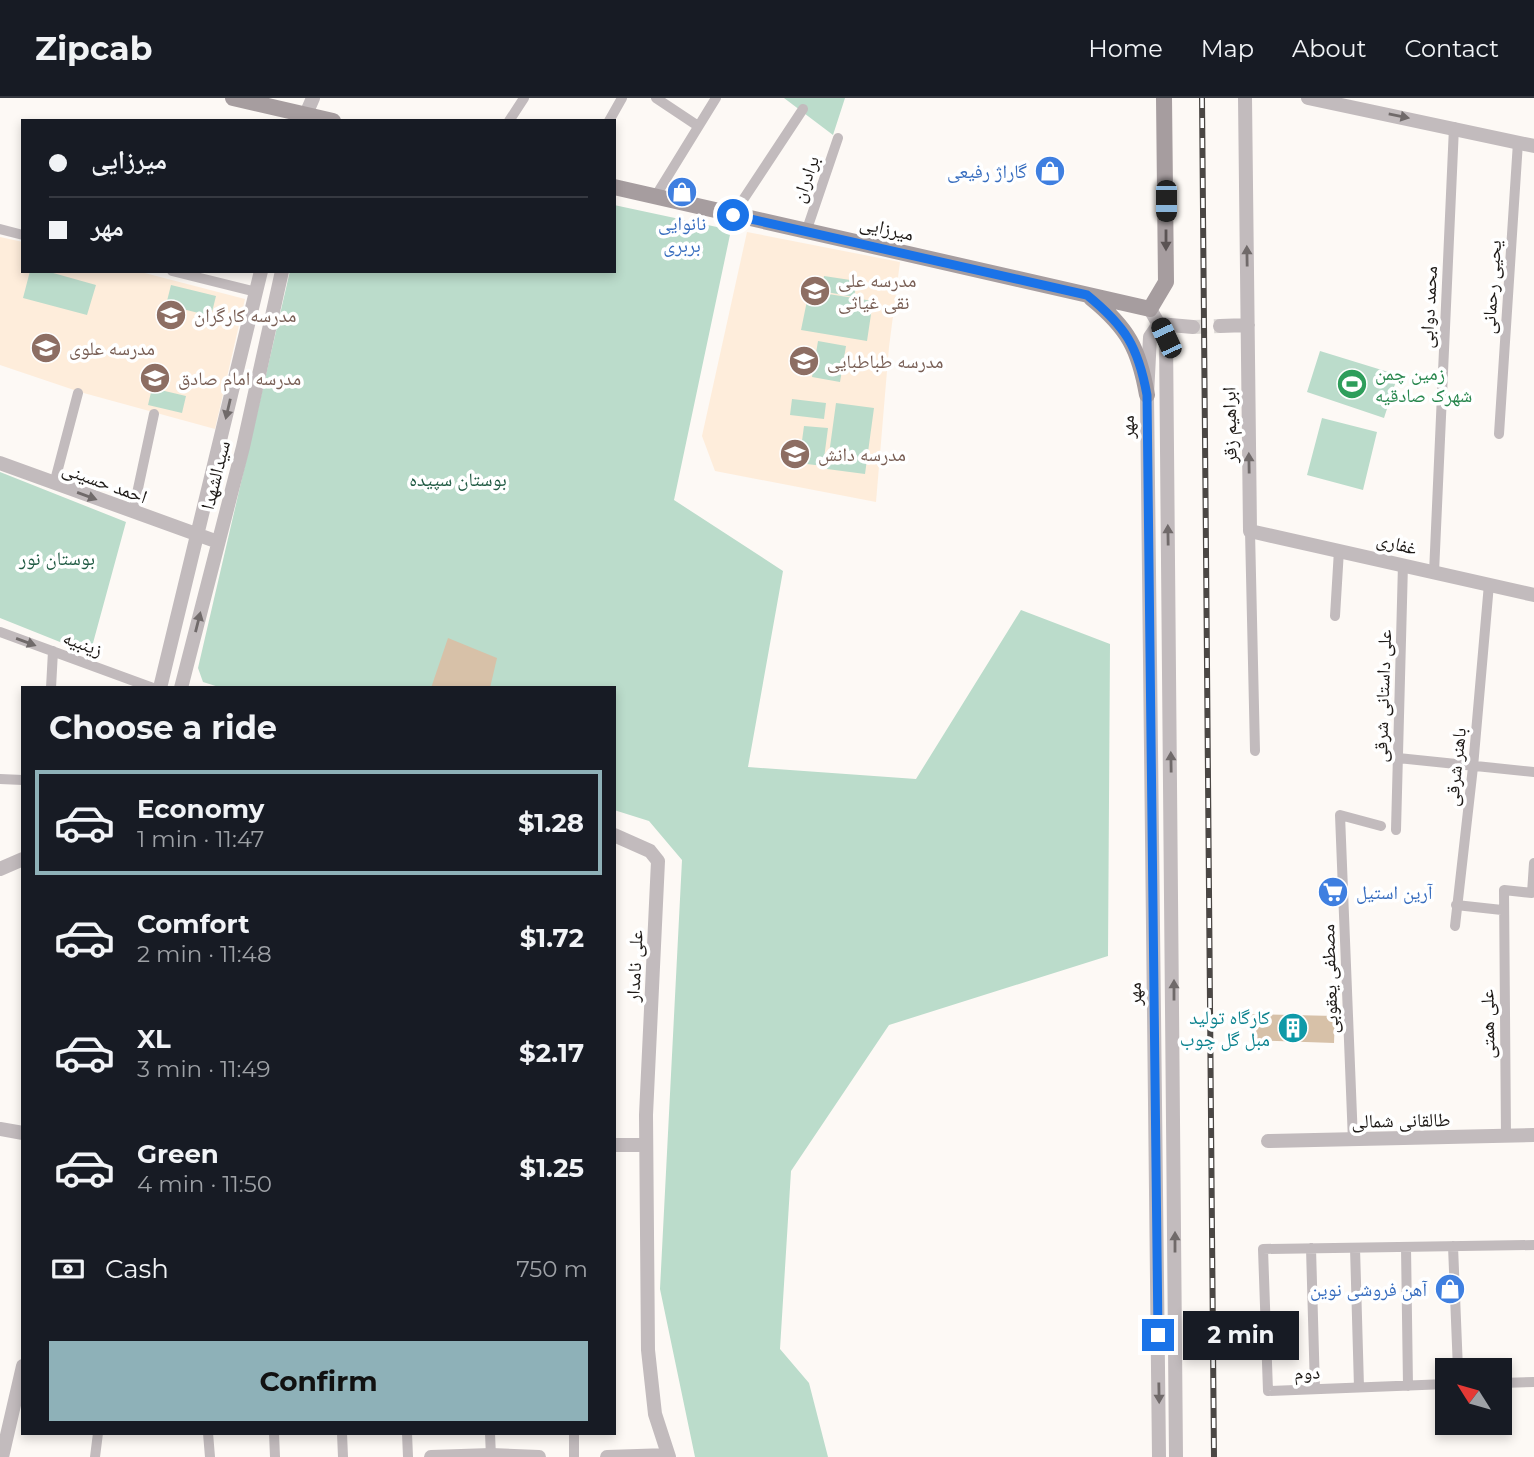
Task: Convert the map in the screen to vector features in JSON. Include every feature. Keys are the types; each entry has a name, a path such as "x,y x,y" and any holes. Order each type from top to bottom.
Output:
{"main road":[{"path":"1150,309 1167,282 1164,98"},
{"path":"243,99 305,119"},
{"name":"میرزایی","path":"616,187 1150,309"},
{"path":"1087,295 1115,319 1132,345 1140,359 1147,395"}],"street":[{"path":"305,119 313,98"},
{"path":"510,119 524,98"},
{"path":"610,119 622,98"},
{"path":"656,98 698,126"},
{"path":"655,197 716,98"},
{"name":"ابراهیم زقر","path":"1245,98 1255,751"},
{"path":"1308,98 1534,146"},
{"path":"733,215 803,110"},
{"name":"محمد دوابی","path":"1434,573 1454,127"},
{"name":"برادران","path":"806,232 838,138"},
{"name":"یحیی رحمانی","path":"1499,434 1518,142"},
{"path":"0,229 21,234"},
{"path":"180,273 276,296"},
{"name":"سیدالشهدا","path":"160,686 261,273"},
{"name":"سیدالشهدا","path":"182,686 282,273"},
{"path":"1150,309 1159,324 1194,327"},
{"name":"مهر","path":"1160,1457 1147,395 1150,337 1159,324 1166,338 1176,1457"},
{"path":"1220,327 1248,325"},
{"path":"54,484 78,393"},
{"path":"133,512 154,414"},
{"name":"احمد حسینی","path":"0,463 218,542"},
{"name":"غفاری","path":"1250,531 1534,595"},
{"path":"1335,616 1339,550"},
{"name":"علی داستانی شرقی","path":"1396,830 1403,564"},
{"name":"باهنر شرقی","path":"1455,926 1473,767 1489,584"},
{"name":"زینبیه","path":"0,632 148,686"},
{"path":"51,686 53,651"},
{"path":"1398,758 1534,772"},
{"path":"0,779 21,780"},
{"name":"مصطفی یعقوبی","path":"1353,1141 1340,815 1381,826"},
{"name":"علی نامدار","path":"616,836 650,851 657,861 646,1145 650,1383 655,1414 668,1456"},
{"path":"0,869 21,860"},
{"path":"1456,905 1503,910 1504,890 1532,892 1534,863"},
{"name":"علی همتی","path":"1503,910 1506,1137"},
{"path":"0,1129 21,1133"},
{"name":"طالقانی شمالی","path":"1268,1141 1534,1135"},
{"path":"616,1145 646,1145"},
{"path":"1314,1389 1311,1248 1534,1245"},
{"path":"1453,1246 1458,1358"},
{"path":"1406,1247 1408,1386"},
{"name":"دوم","path":"1311,1248 1263,1249 1268,1391 1435,1385"},
{"path":"1355,1248 1359,1387"},
{"path":"1158,1286 1175,1284"},
{"path":"2,1457 21,1375"},
{"path":"1512,1382 1534,1381"},
{"path":"95,1457 98,1435"},
{"path":"208,1435 210,1457"},
{"path":"274,1435 275,1457"},
{"path":"342,1435 343,1457"},
{"path":"407,1435 408,1457"},
{"path":"491,1435 491,1456"},
{"path":"574,1435 574,1457"},
{"path":"607,1457 668,1456"},
{"path":"431,1457 539,1457"}],"shaded area":[{"path":"747,232 900,262 889,347 876,502 715,471 702,436"},
{"path":"0,237 21,242 21,273 145,273 245,299 215,429 80,392 0,365"}],"green space":[{"path":"784,98 845,98 833,135"},
{"name":"بوستان سپیده","path":"616,205 731,230 674,500 783,571 748,767 916,779 1021,610 1110,644 1108,956 889,1025 791,1171 780,1349 809,1383 828,1457 695,1457 660,1289 682,860 649,821 616,811 616,686 216,686 203,682 198,668 290,273 616,273"},
{"path":"29,273 53,273 96,285 87,315 23,298"},
{"path":"824,276 857,281 854,297 821,291"},
{"path":"171,285 216,296 211,316 166,305"},
{"path":"809,291 873,301 867,341 801,330"},
{"path":"818,341 846,346 840,382 812,377"},
{"name":"زمین چمن شهرک صادقیه","path":"1320,351 1398,375 1384,418 1307,392"},
{"path":"152,388 186,396 182,413 148,405"},
{"path":"792,399 826,403 824,419 790,415"},
{"path":"836,403 874,408 865,474 827,469"},
{"path":"1322,418 1377,432 1363,490 1307,475"},
{"path":"804,426 828,428 823,466 799,463"},
{"name":"بوستان نور","path":"0,472 126,522 90,654 0,618"}],"building":[{"path":"448,638 497,658 490,686 432,686"},
{"name":"کارگاه تولید مبل گل چوب","path":"1251,1014 1335,1016 1334,1043 1250,1040"}],"tunnel":[{"path":"1193,327 1220,326"}],"railway":[{"path":"1202,98 1214,1457"}],"place":[{"name":"گاراژ رفیعی","path":"1050,171"},
{"name":"نانوایی بربری","path":"682,192"},
{"name":"مدرسه علی نقی غیاثی","path":"815,291"},
{"name":"مدرسه کارگران","path":"171,315"},
{"name":"مدرسه علوی","path":"46,348"},
{"name":"مدرسه طباطبایی","path":"804,361"},
{"name":"مدرسه امام صادق","path":"155,378"},
{"name":"زمین چمن شهرک صادقیه","path":"1352,384"},
{"name":"مدرسه دانش","path":"795,454"},
{"name":"آرین استیل","path":"1333,892"},
{"name":"کارگاه تولید مبل گل چوب","path":"1293,1028"},
{"name":"آهن فروشی نوین","path":"1450,1289"}],"route":[{"path":"733,215 1087,295 1115,319 1140,359 1147,395 1158,1335"}]}
